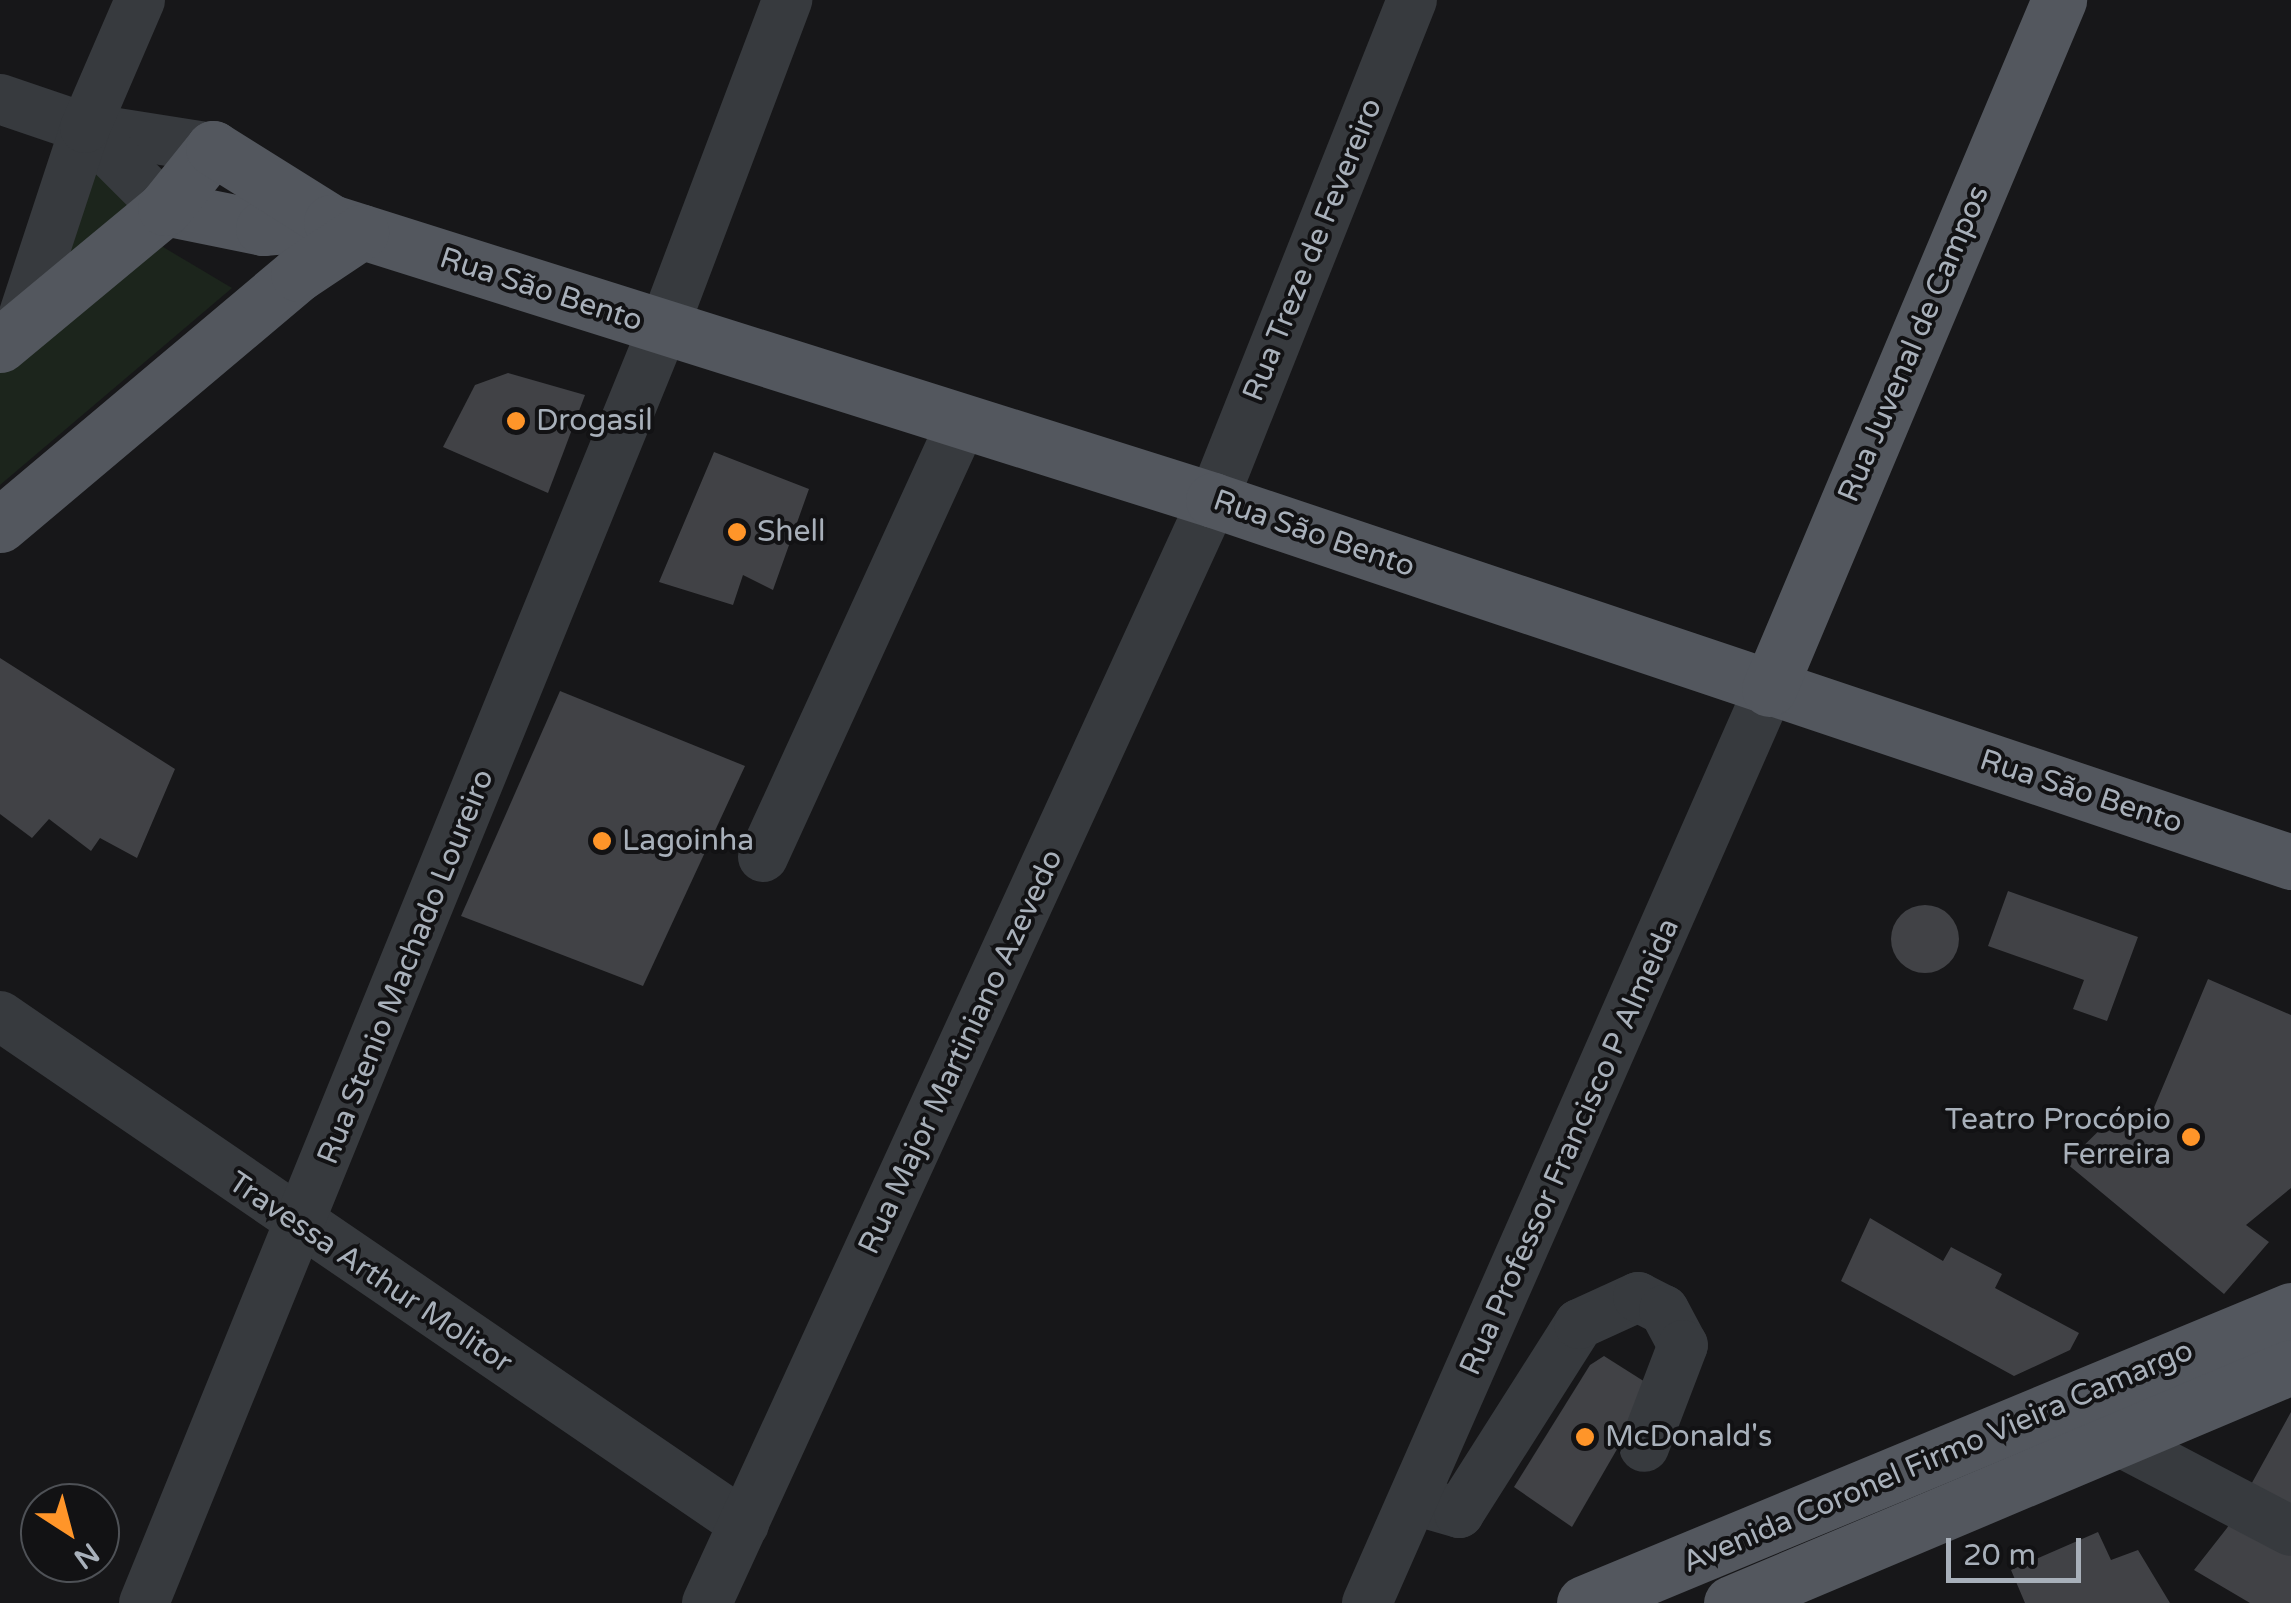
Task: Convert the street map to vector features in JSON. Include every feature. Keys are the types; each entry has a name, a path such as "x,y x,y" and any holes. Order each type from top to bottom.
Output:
{"main road":[{"name":"Rua Juvenal de Campos","path":"1769,689 2059,0"},
{"name":"Rua São Bento","path":"214,148 346,227 1213,500 2291,862"},
{"path":"10,337 165,208 214,148"},
{"name":"Rua São Bento","path":"165,208 262,228 346,227"},
{"path":"0,525 298,274 346,227"},
{"name":"Avenida Coronel Firmo Vieira Camargo","path":"1584,1603 2291,1310"},
{"name":"Avenida Coronel Firmo Vieira Camargo","path":"1731,1603 2291,1366"}],"street":[{"path":"10,337 85,128 140,0"},
{"name":"Rua Stenio Machado Loureiro","path":"144,1603 663,329 787,0"},
{"name":"Rua Treze de Fevereiro","path":"1213,500 1412,0"},
{"name":"Rua São Bento","path":"0,99 85,128 214,148"},
{"name":"Rua São Bento","path":"85,128 165,208"},
{"path":"763,857 962,422"},
{"name":"Rua Major Martiniano Azevedo","path":"707,1603 1213,500"},
{"name":"Rua Professor Francisco P Almeida","path":"1367,1603 1769,689"},
{"name":"Travessa Arthur Molitor","path":"0,1016 299,1227 744,1524"},
{"path":"1414,1500 1459,1513 1578,1324 1638,1297 1664,1310 1683,1345 1644,1447"},
{"path":"2117,1440 2291,1531"}],"shaded area":[{"path":"83,160 145,207 48,289"},
{"path":"153,241 232,288 0,485 0,360"}],"building":[{"name":"Drogasil","path":"508,373 585,395 548,493 443,447 475,385"},
{"name":"Shell","path":"714,452 809,489 773,590 743,575 733,605 659,582"},
{"path":"0,658 175,769 137,858 100,838 91,851 49,819 32,838 0,814"},
{"name":"Lagoinha","path":"560,691 745,766 643,986 461,916"},
{"path":"2008,891 2138,937 2107,1021 2073,1009 2084,980 1988,946"},
{"path":"1925,905 1938,907 1949,915 1957,926 1957,952 1949,963 1938,971 1925,973 1912,971 1901,963 1893,952 1891,939 1893,926 1901,915 1912,907"},
{"name":"Teatro Procópio Ferreira","path":"2208,979 2291,1015 2291,1188 2246,1225 2269,1242 2224,1294 2066,1163 2118,1112 2153,1110"},
{"path":"1870,1218 1943,1261 1951,1247 2002,1274 1995,1288 2079,1333 2070,1350 2014,1376 1841,1281"},
{"name":"McDonald's","path":"1604,1356 1653,1387 1572,1527 1514,1487 1590,1365"},
{"path":"2291,1412 2291,1603 2250,1603 2194,1570 2227,1528"},
{"path":"2098,1532 2111,1560 2138,1550 2170,1603 2025,1603 2011,1570"}],"place":[{"name":"Drogasil","path":"516,421"},
{"name":"Shell","path":"737,532"},
{"name":"Lagoinha","path":"602,841"},
{"name":"Teatro Procópio Ferreira","path":"2191,1137"},
{"name":"McDonald's","path":"1585,1437"}]}
